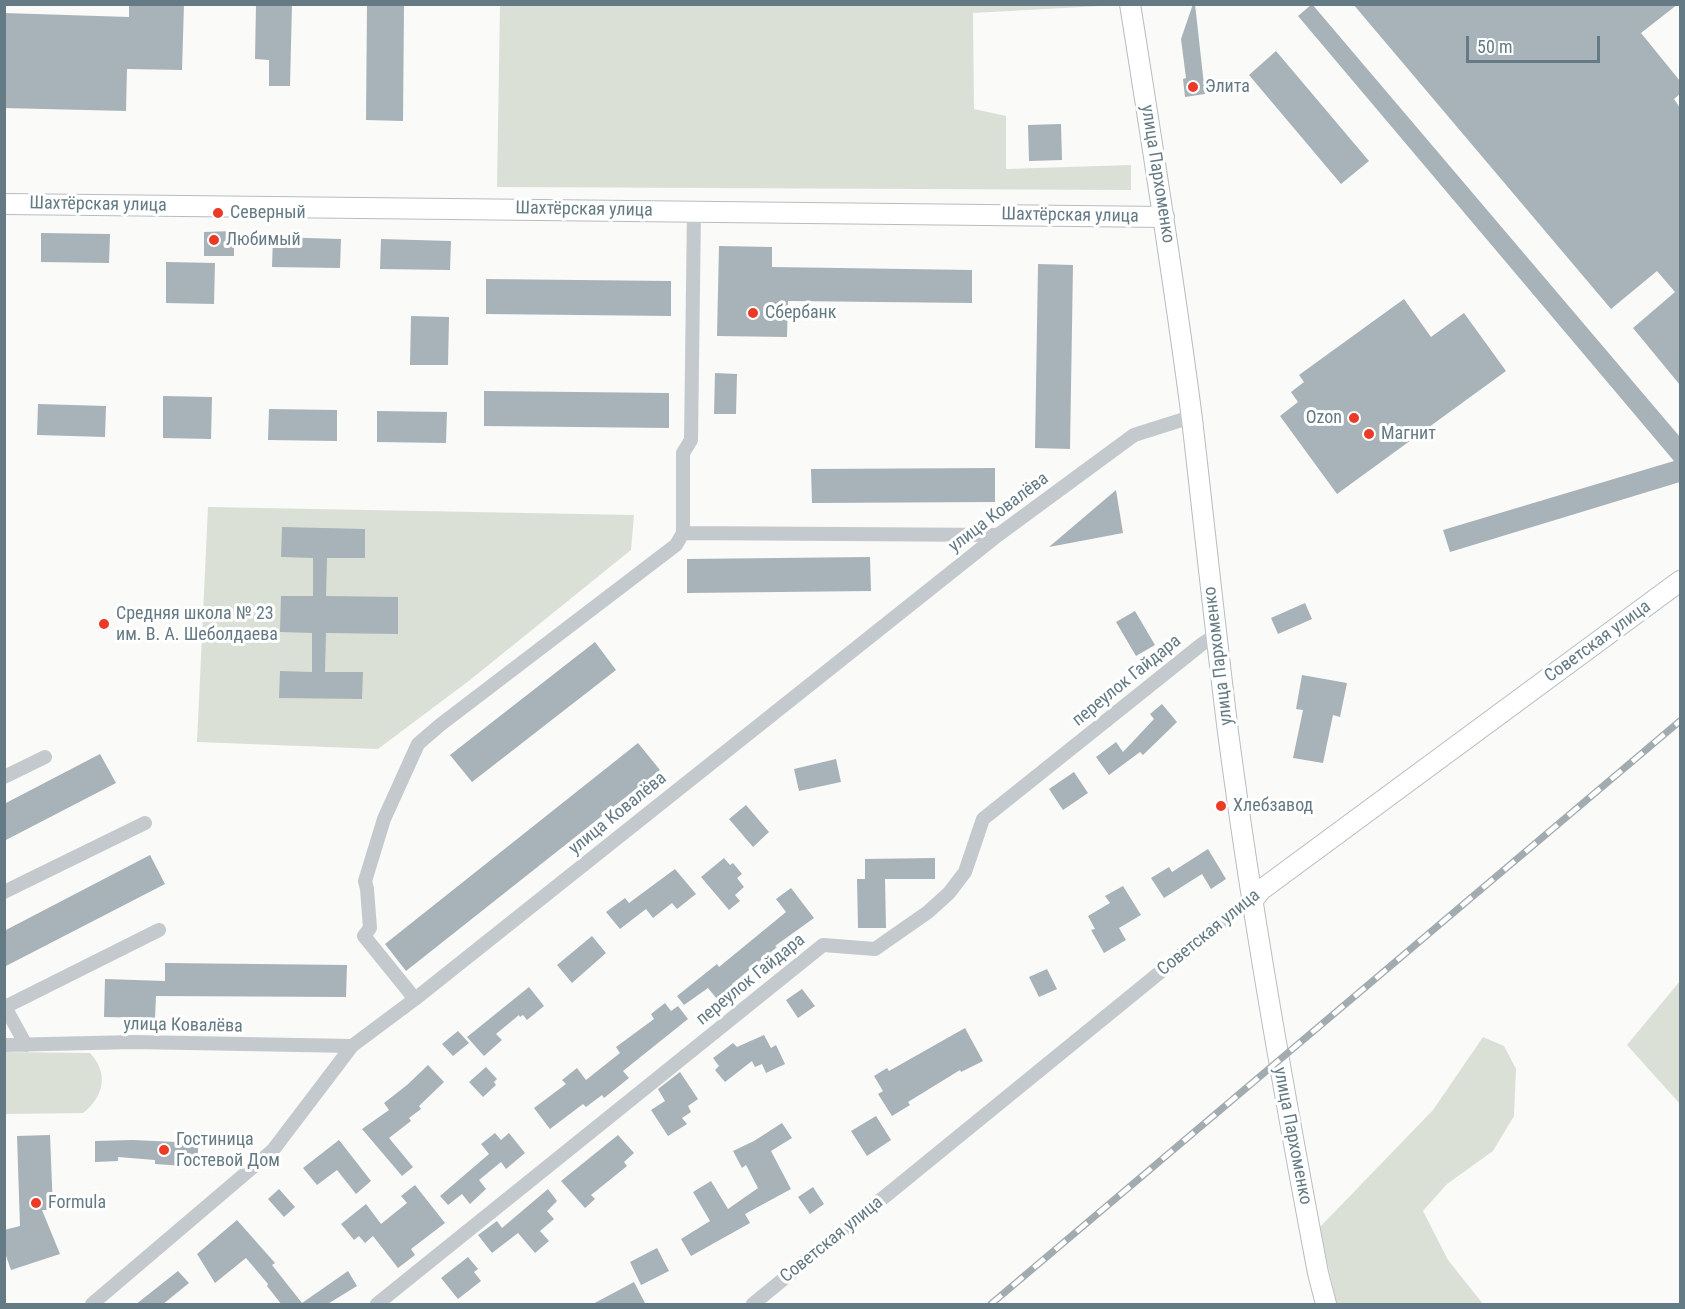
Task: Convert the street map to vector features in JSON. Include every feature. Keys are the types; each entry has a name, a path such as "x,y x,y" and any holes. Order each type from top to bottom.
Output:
{"street":[{"name":"улица Пархоменко","path":"1130,4 1164,217 1191,417 1228,734 1253,900 1278,1060 1326,1305"},
{"name":"Шахтёрская улица","path":"4,204 1164,217"},
{"path":"415,999 364,936 370,928 365,881 384,819 418,744 676,545 683,533 683,453 691,440 694,211"},
{"name":"улица Ковалёва","path":"4,1045 134,1042 352,1046 415,999 998,535 1134,435 1191,417"},
{"path":"683,533 998,535"},
{"name":"Советская улица","path":"753,1305 1225,920 1253,900 1261,890 1680,581"},
{"name":"переулок Гайдара","path":"377,1305 823,945 875,949 928,912 949,893 965,872 983,819 1217,634"},
{"path":"4,777 45,757"},
{"path":"4,892 145,823"},
{"path":"26,1045 5,1006 159,930"},
{"path":"92,1305 273,1150 352,1046"}],"shaded area":[{"path":"500,5 1118,5 973,13 974,109 1006,116 1006,169 1131,165 1131,190 497,187"},
{"path":"208,507 634,515 631,550 470,680 378,749 197,742"},
{"path":"1680,981 1680,1104 1627,1045"},
{"path":"1483,1037 1504,1046 1516,1069 1514,1116 1493,1151 1447,1184 1423,1211 1448,1260 1483,1304 1337,1304 1319,1228 1433,1110"},
{"path":"5,1052 90,1053 102,1077 96,1100 83,1113 5,1114"}],"building":[{"path":"129,4 184,4 182,70 127,69 126,111 4,108 4,13 129,17"},
{"path":"256,4 292,4 290,86 269,86 269,60 255,59"},
{"path":"367,4 404,4 403,121 366,120"},
{"path":"1193,4 1195,4 1205,94 1185,97 1183,79 1186,78 1181,39"},
{"path":"1312,4 1680,437 1680,482 1450,552 1443,530 1674,461 1298,16"},
{"path":"1353,4 1678,4 1641,33 1680,81 1680,94 1674,99 1680,108 1680,385 1633,328 1675,292 1657,271 1611,309"},
{"path":"1276,51 1369,161 1341,184 1249,75"},
{"path":"1061,124 1062,160 1029,161 1028,125"},
{"path":"234,231 234,256 204,256 204,232"},
{"path":"41,233 110,234 109,263 41,262"},
{"path":"273,237 341,239 340,268 272,267"},
{"path":"381,239 451,241 450,270 380,269"},
{"path":"719,246 772,247 772,267 972,270 972,303 788,301 787,337 717,336"},
{"path":"166,262 215,263 214,304 166,303"},
{"path":"1038,264 1073,265 1070,449 1035,448"},
{"path":"486,279 671,281 671,316 486,314"},
{"path":"1404,299 1431,337 1464,313 1506,371 1337,494 1280,416 1298,402 1291,392 1304,382 1299,375"},
{"path":"411,316 449,317 448,365 410,365"},
{"path":"715,373 737,374 736,414 714,414"},
{"path":"484,391 669,393 669,428 484,426"},
{"path":"163,396 212,397 211,439 163,438"},
{"path":"38,404 106,406 105,437 37,435"},
{"path":"269,409 337,410 337,441 268,440"},
{"path":"377,411 447,412 446,443 377,442"},
{"path":"995,468 995,502 812,503 811,469"},
{"path":"1116,490 1123,533 1049,547"},
{"path":"282,527 365,529 365,558 327,558 326,596 398,597 398,634 326,633 325,672 363,672 362,699 279,698 280,671 312,672 312,633 280,632 281,596 313,596 313,558 281,557"},
{"path":"870,557 871,591 687,593 687,559"},
{"path":"1305,603 1312,619 1278,634 1271,618"},
{"path":"1135,611 1155,645 1136,656 1116,622"},
{"path":"595,642 616,670 472,782 450,755"},
{"path":"1302,675 1347,683 1340,717 1333,715 1323,763 1293,758 1303,710 1296,709"},
{"path":"1162,704 1177,722 1143,755 1140,752 1109,775 1096,757 1116,742 1123,752 1154,719 1150,714"},
{"path":"638,743 660,770 406,971 385,944"},
{"path":"100,754 116,783 4,841 4,804"},
{"path":"836,759 841,782 799,791 794,769"},
{"path":"1074,772 1088,793 1063,810 1049,789"},
{"path":"746,805 769,832 753,847 729,819"},
{"path":"1208,849 1226,879 1211,889 1202,874 1164,898 1151,878 1169,867 1172,872"},
{"path":"150,855 165,884 4,967 4,931"},
{"path":"724,858 730,865 733,863 742,874 737,878 744,887 735,895 740,901 729,910 701,877"},
{"path":"935,858 935,879 885,879 886,928 858,928 857,879 865,879 865,859"},
{"path":"675,869 696,894 677,909 672,903 653,918 646,909 620,929 606,912 625,898 629,903"},
{"path":"1123,886 1141,915 1119,928 1126,940 1104,953 1091,930 1095,929 1088,916 1110,903 1105,896"},
{"path":"791,888 814,918 775,946 777,947 717,999 708,988 684,1005 677,996 717,964 719,967 786,912 776,899"},
{"path":"592,936 606,953 572,983 557,965"},
{"path":"165,963 347,965 346,997 156,996 155,1018 104,1017 105,979 165,981"},
{"path":"1047,969 1057,989 1039,997 1029,977"},
{"path":"529,987 544,1006 527,1020 523,1015 520,1017 519,1015 496,1034 502,1040 484,1056 467,1037"},
{"path":"802,989 815,1006 798,1018 786,1000"},
{"path":"665,1003 671,1011 678,1006 688,1019 623,1071 629,1078 604,1098 602,1095 586,1107 583,1104 550,1129 534,1108 566,1084 562,1080 577,1068 586,1080 620,1053 616,1047 654,1019 651,1014"},
{"path":"965,1028 983,1061 961,1072 960,1070 908,1102 910,1105 892,1116 878,1094 883,1091 874,1076 887,1068 889,1071"},
{"path":"458,1031 469,1043 453,1056 442,1044"},
{"path":"764,1035 771,1048 776,1045 785,1064 766,1073 762,1064 755,1067 752,1061 725,1082 715,1070 719,1066 713,1058 733,1043 737,1047"},
{"path":"428,1065 444,1082 419,1106 421,1109 409,1118 411,1121 389,1138 413,1167 402,1176 362,1129 389,1110 384,1103"},
{"path":"486,1067 497,1079 494,1082 496,1085 483,1097 469,1082"},
{"path":"680,1072 698,1099 688,1106 691,1112 682,1118 687,1124 668,1136 651,1110 665,1101 658,1089"},
{"path":"876,1116 891,1140 867,1156 851,1131"},
{"path":"782,1123 792,1138 771,1151 791,1189 745,1214 750,1223 691,1256 681,1239 710,1221 693,1192 711,1181 728,1209 758,1188 746,1165 742,1168 733,1151"},
{"path":"495,1133 501,1140 509,1133 525,1153 506,1169 501,1162 479,1180 486,1189 470,1204 462,1194 448,1205 440,1196 489,1154 481,1144"},
{"path":"50,1135 53,1210 42,1210 60,1254 11,1270 4,1250 4,1230 20,1226 17,1136"},
{"path":"618,1135 634,1153 624,1162 627,1166 591,1195 595,1199 585,1208 561,1181"},
{"path":"339,1140 371,1181 356,1194 337,1170 317,1185 303,1168"},
{"name":"Гостиница Гостевой Дом","path":"95,1141 198,1143 198,1157 186,1156 185,1166 155,1164 155,1160 118,1157 118,1161 95,1162"},
{"path":"415,1185 445,1223 411,1249 415,1255 398,1268 373,1236 365,1243 359,1236 354,1240 341,1224 366,1204 381,1224 407,1203 401,1196"},
{"path":"813,1187 824,1204 810,1214 798,1197"},
{"path":"279,1189 295,1207 284,1217 268,1199"},
{"path":"548,1189 557,1201 547,1211 554,1219 540,1231 549,1241 535,1253 518,1233 492,1253 478,1235 497,1221 502,1228"},
{"path":"237,1220 275,1263 272,1265 302,1303 348,1271 357,1286 326,1305 282,1305 246,1258 215,1283 197,1254"},
{"path":"657,1248 669,1271 641,1285 630,1262"},
{"path":"468,1257 478,1269 474,1272 481,1281 458,1299 441,1278"},
{"path":"178,1271 189,1283 162,1305 135,1305"},
{"path":"634,1282 646,1305 591,1305"}],"railway":[{"path":"991,1304 1680,721"}],"place":[{"name":"Элита","path":"1193,87"},
{"name":"Северный","path":"218,213"},
{"name":"Любимый","path":"214,240"},
{"name":"Сбербанк","path":"753,313"},
{"name":"Ozon","path":"1354,418"},
{"name":"Магнит","path":"1369,434"},
{"name":"Средняя школа № 23 им. В. А. Шеболдаева","path":"104,624"},
{"name":"Хлебзавод","path":"1221,806"},
{"name":"Гостиница Гостевой Дом","path":"164,1150"},
{"name":"Formula","path":"36,1203"}]}
